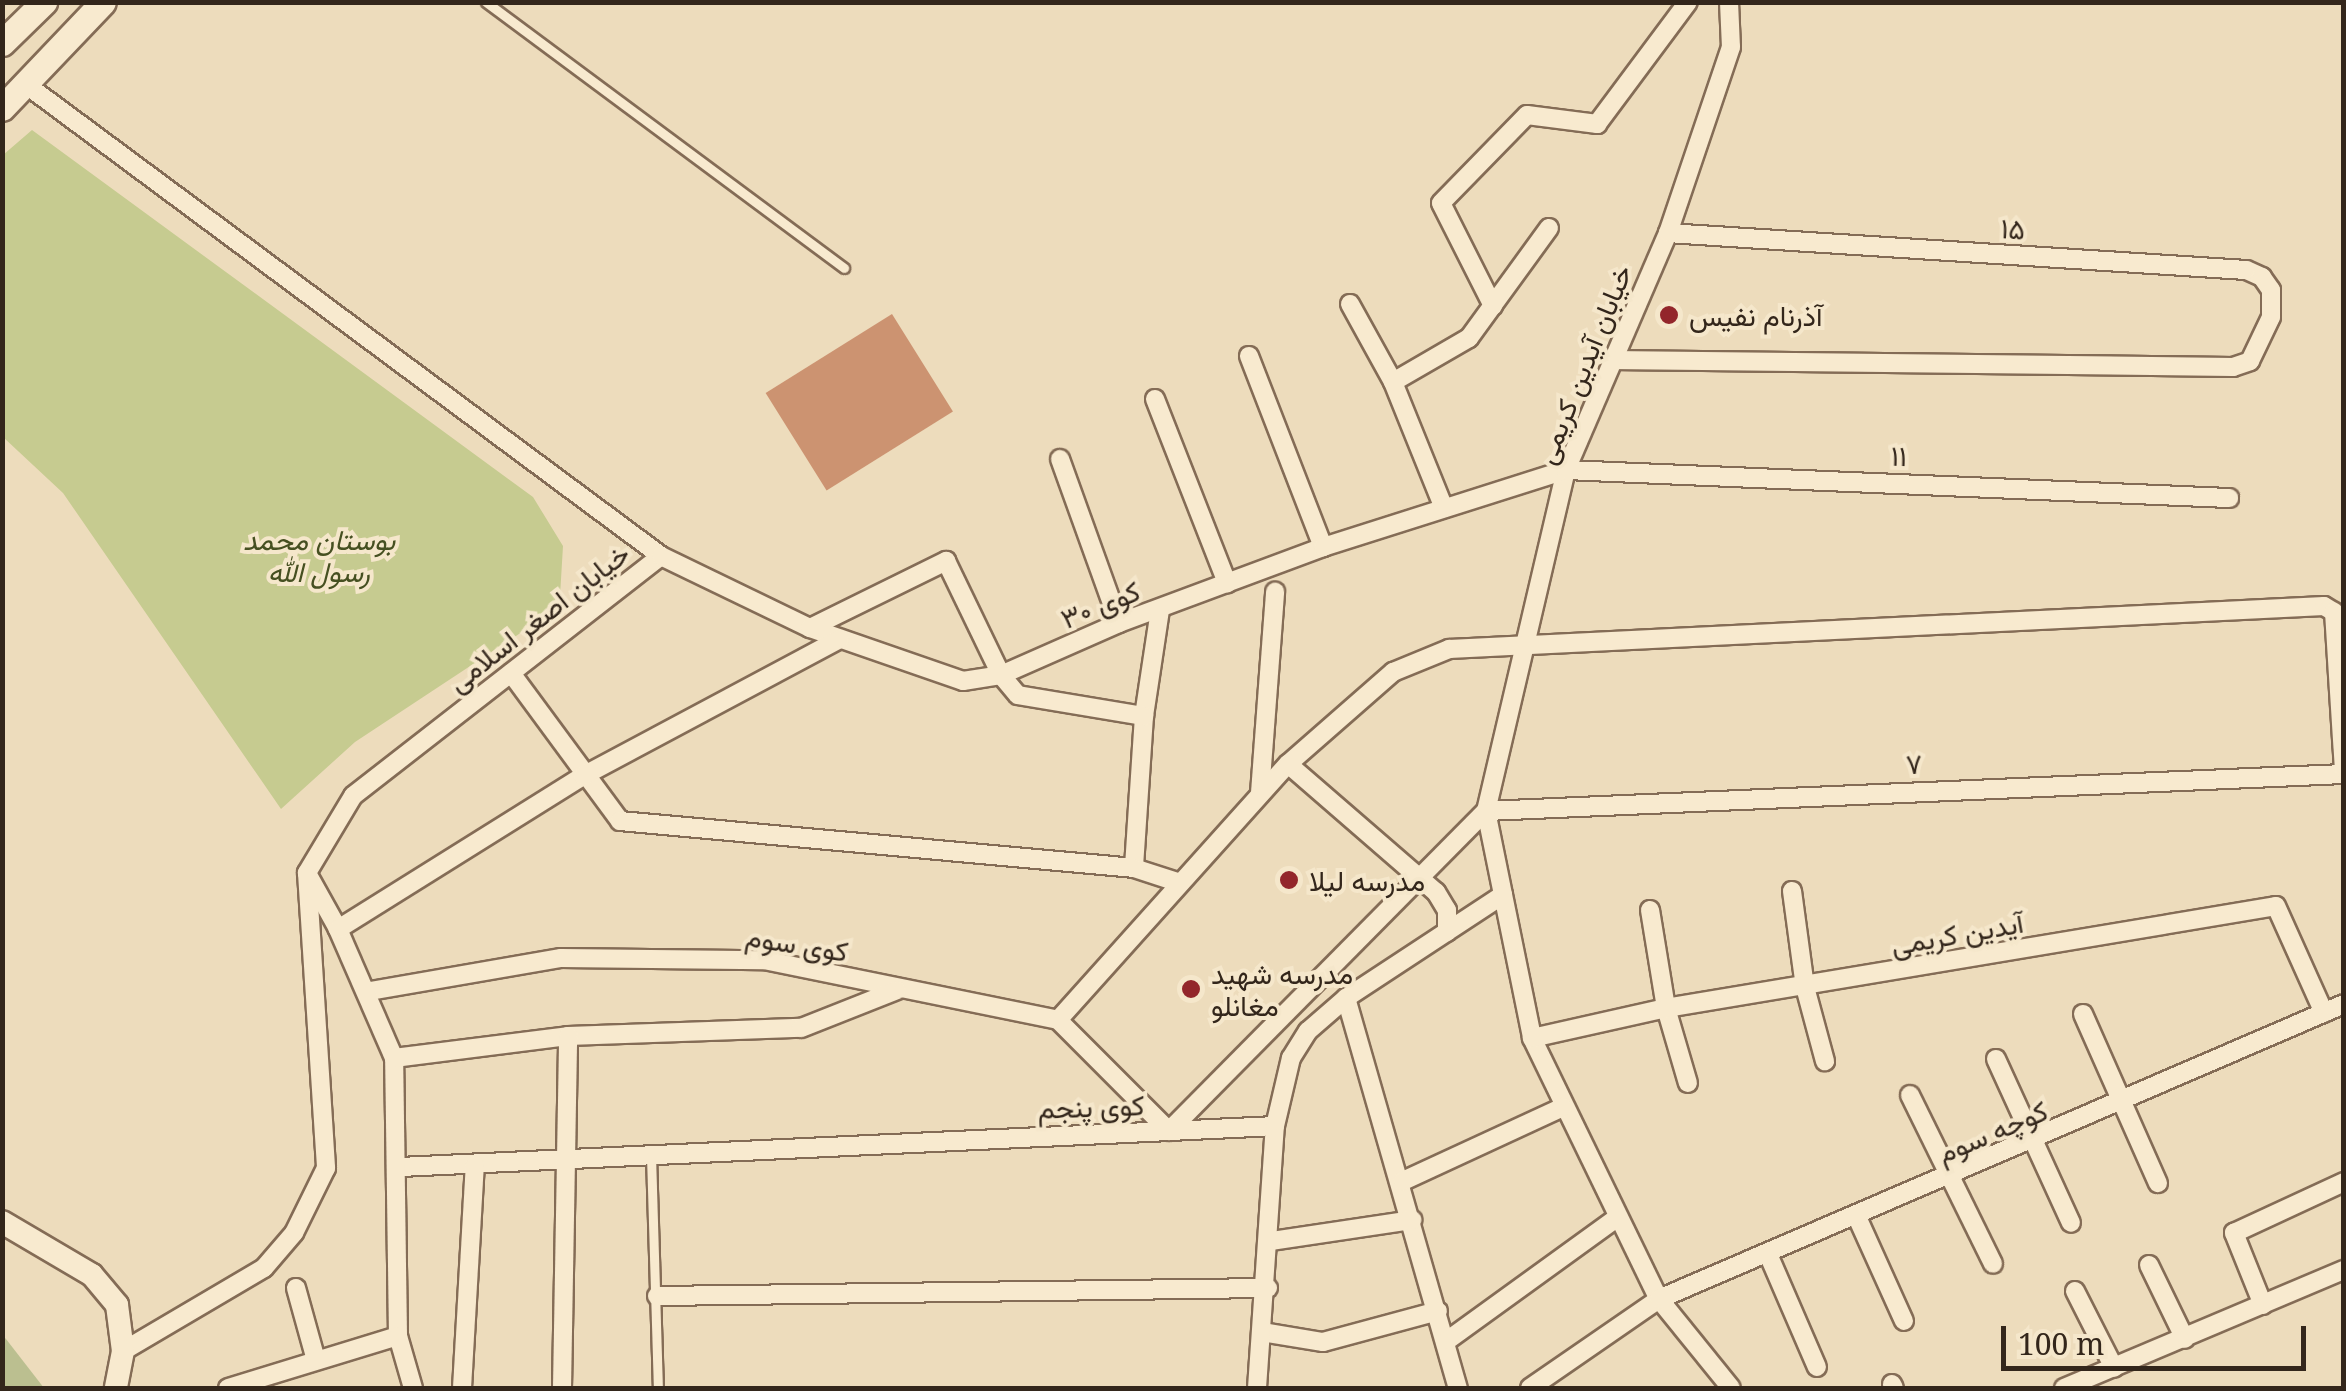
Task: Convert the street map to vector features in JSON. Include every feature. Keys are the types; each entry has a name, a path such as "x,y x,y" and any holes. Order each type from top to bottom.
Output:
{"main road":[{"path":"2,43 44,2"},
{"path":"2,108 28,86 103,2"}],"street":[{"path":"1493,306 1441,203 1526,115 1597,124 1688,2"},
{"name":"خیابان آیدین کریمی","path":"1486,811 1530,644 1566,470 1668,233 1731,46 1729,2"},
{"name":"خیابان اصغر اسلامی","path":"28,86 661,556 353,796 306,873"},
{"path":"1392,382 1469,338 1548,228"},
{"name":"۱۵","path":"1611,360 2232,367 2250,361 2271,318 2270,290 2262,277 2246,270 1668,233"},
{"path":"1350,304 1392,382 1444,508"},
{"path":"1249,356 1323,547"},
{"path":"1155,400 1227,583"},
{"path":"1060,459 1119,623"},
{"name":"کوی ۳۰","path":"661,556 810,628 964,681 1002,675 1119,623 1323,547 1566,470"},
{"name":"۱۱","path":"1566,470 2228,498"},
{"path":"810,628 946,561 1002,675 1018,695 1144,716"},
{"path":"1260,793 1275,592"},
{"path":"1275,1126 1169,1131 1058,1020 1177,882 1288,764 1394,672 1449,649 2324,606 2334,612 2344,771"},
{"path":"1134,868 1144,716 1160,610"},
{"path":"338,929 583,776 840,639"},
{"path":"511,673 583,776 620,821 1134,868 1177,882"},
{"path":"1288,764 1418,883 1442,900 1447,932"},
{"name":"۷","path":"1486,811 2344,771"},
{"path":"1486,811 1532,1038 1615,1219 1659,1300 1731,1388"},
{"name":"کوی پنجم","path":"400,1168 1169,1131 1486,811"},
{"path":"306,873 370,991 394,1058 400,1168 398,1336 413,1388"},
{"path":"124,1351 264,1268 294,1233 326,1168 306,873"},
{"path":"1792,891 1805,986 1825,1060"},
{"path":"1257,1388 1268,1288 1275,1126 1291,1058 1308,1031 1346,998 1503,896"},
{"name":"آیدین کریمی","path":"1532,1038 1666,1008 2276,906 2324,1013"},
{"path":"1650,910 1666,1008 1688,1083"},
{"name":"کوی سوم","path":"370,991 561,958 764,960 1058,1020"},
{"path":"394,1058 568,1036 801,1028 898,990"},
{"path":"1346,998 1403,1181 1458,1388"},
{"name":"کوچه سوم","path":"1530,1388 1659,1300 2034,1143 2344,1004"},
{"path":"2083,1014 2158,1183"},
{"path":"562,1388 568,1036"},
{"path":"1996,1059 2071,1223"},
{"path":"1214,1085 1213,1111 1236,1127"},
{"path":"1910,1096 1993,1264"},
{"path":"1403,1181 1563,1106"},
{"path":"462,1388 475,1165"},
{"path":"2264,1305 2234,1233 2344,1182"},
{"path":"1856,1217 1904,1321"},
{"path":"1448,1340 1615,1219"},
{"path":"1270,1241 1412,1220"},
{"path":"2,1222 92,1276 117,1305 124,1351 116,1388"},
{"path":"1768,1254 1817,1367"},
{"path":"2149,1265 2185,1340"},
{"path":"2064,1388 2344,1270"},
{"path":"296,1288 316,1360"},
{"path":"657,1296 1268,1288"},
{"path":"2075,1291 2114,1368"},
{"path":"1262,1332 1323,1342 1438,1311"},
{"path":"228,1388 253,1384 398,1336"}],"lane":[{"path":"486,2 844,268"},
{"path":"650,1155 658,1388"}],"green space":[{"name":"بوستان محمد رسول الله","path":"32,130 533,497 563,546 560,596 528,628 355,742 281,809 63,493 3,437 3,155"},
{"path":"2,1335 6,1339 44,1388 3,1388"}],"building":[{"path":"892,314 953,412 827,490 766,393"}],"place":[{"name":"آذرنام نفیس","path":"1669,315"},
{"name":"مدرسه لیلا","path":"1289,880"},
{"name":"مدرسه شهید مغانلو","path":"1191,989"}]}
